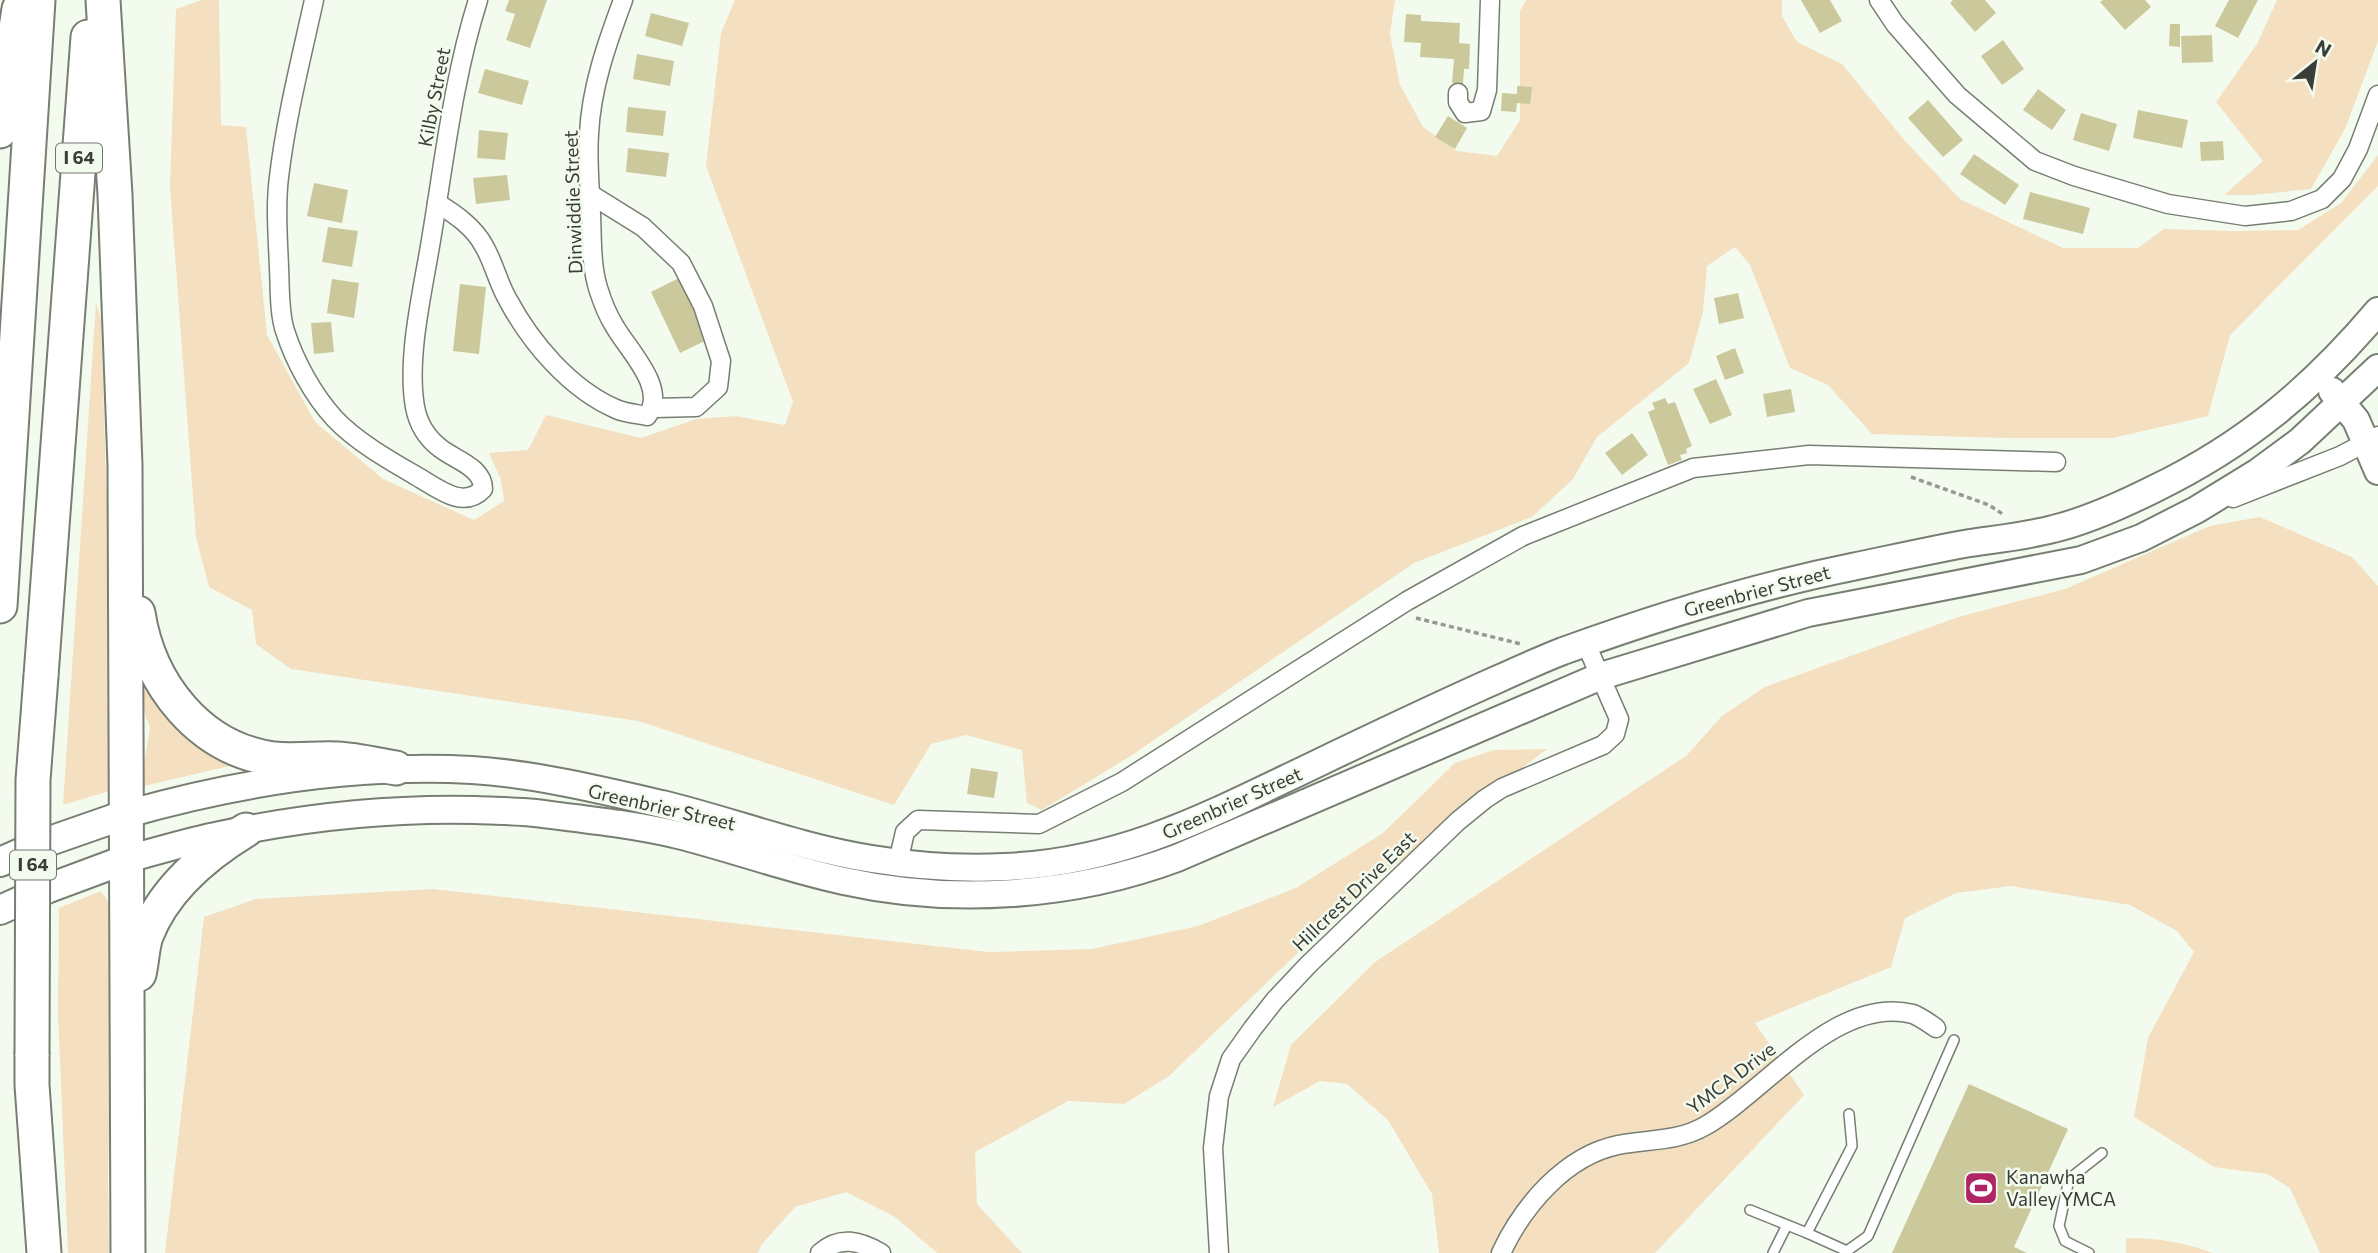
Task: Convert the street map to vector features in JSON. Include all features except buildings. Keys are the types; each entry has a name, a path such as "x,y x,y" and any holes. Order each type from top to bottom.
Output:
{"highway":[{"path":"0,131 20,0"},
{"name":"I 64","path":"0,606 38,0"},
{"name":"I 64","path":"44,1253 32,1085 33,780 91,0"},
{"path":"103,0 116,195 125,521 128,1253"},
{"path":"125,521 141,633 168,693 187,716 219,739 248,753 275,759 340,759 396,768"},
{"path":"125,1024 137,986 146,937 165,903 186,876 214,849 246,830"}],"main road":[{"name":"Greenbrier Street","path":"0,862 41,844 127,814 178,800 239,787 396,768 478,771 538,779 663,804 870,859 942,866 999,867 1069,861 1138,845 1198,821 1427,710 1586,643 1688,609 1815,575 1933,550 2032,533 2098,514 2195,468 2257,428 2341,355 2378,311"},
{"name":"Greenbrier Street","path":"0,910 48,888 127,859 220,835 374,812 434,809 531,812 675,834 844,881 884,888 976,895 1030,891 1136,873 1177,858 1601,676 1808,613 2081,559 2141,538 2196,510 2258,472 2300,441 2378,368"},
{"path":"2317,377 2343,402 2373,440 2378,471"}],"street":[{"name":"Kilby Street","path":"314,0 278,180 279,276 284,329 300,367 335,419 403,468 462,499 475,498 483,489 483,481 475,471 440,448 426,434 415,406 414,346 453,94 478,0"},
{"name":"Dinwiddie Street","path":"623,0 604,52 589,134 592,254 598,287 614,326 639,362 653,390 654,408"},
{"path":"1458,93 1458,102 1465,113 1482,111 1487,90 1490,0"},
{"path":"1880,0 1895,24 1957,95 2035,161 2074,176 2168,204 2245,216 2291,211 2322,199 2342,179 2358,149 2378,95"},
{"path":"437,203 457,215 484,244 506,298 526,330 558,367 592,396 618,410 648,416 654,408 696,407 718,387 721,361 704,306 681,263 643,227 590,194"},
{"path":"2167,524 2373,440"},
{"path":"898,862 905,832 918,820 1040,824 1055,818 1122,782 1390,612 1523,536 1693,468 1809,455 2056,462"},
{"name":"Hillcrest Drive East","path":"1219,1253 1213,1148 1219,1096 1231,1059 1275,1000 1308,965 1458,821 1502,788 1603,745 1615,734 1619,719 1586,643"},
{"name":"YMCA Drive","path":"1501,1253 1515,1227 1540,1194 1571,1167 1593,1153 1617,1145 1676,1139 1689,1135 1732,1108 1805,1048 1861,1017 1877,1012 1914,1014 1936,1028"},
{"path":"820,1253 841,1242 853,1241 867,1244 881,1253"}],"lane":[{"path":"1750,1210 1847,1251 1868,1236 1954,1040"},
{"path":"1807,1233 1852,1146 1849,1114"},
{"path":"2089,1253 2065,1241 2059,1226 2069,1179 2102,1153"},
{"path":"1773,1253 1787,1225"}],"path":[{"path":"1871,458 1892,471 1989,505 2032,533"},
{"path":"1390,612 1558,653"}],"shaded area":[{"path":"202,0 219,0 221,125 246,127 267,335 315,422 383,479 474,520 504,501 501,480 489,453 528,450 546,415 641,438 696,419 736,416 785,425 793,402 706,166 721,33 735,0 1395,0 1390,34 1400,85 1423,127 1457,151 1497,156 1520,120 1520,11 1526,0 1782,0 1782,16 1797,42 1842,64 1905,141 1960,199 2063,248 2138,248 2164,229 2298,230 2341,203 2378,155 2378,186 2230,335 2208,416 2113,438 1872,434 1828,385 1790,368 1750,265 1735,247 1707,266 1703,312 1689,363 1597,437 1573,479 1532,517 1414,563 1129,757 1042,810 1027,803 1022,750 966,735 931,744 894,805 638,721 291,669 256,644 252,610 209,587 196,537 170,188 176,9"},
{"path":"2277,0 2378,0 2378,41 2345,129 2311,189 2224,195 2263,161 2216,102 2257,44"},
{"path":"96,303 101,319 116,789 63,805"},
{"path":"2260,517 2352,557 2378,586 2378,1253 2320,1253 2290,1188 2267,1174 2214,1167 2134,1117 2148,1038 2194,952 2177,931 2130,905 2011,886 1956,893 1905,918 1891,967 1755,1023 1804,1095 1655,1253 1439,1253 1432,1194 1388,1120 1347,1084 1320,1081 1273,1107 1291,1045 1375,962 1686,756 1722,716 1765,687 1958,617 2065,589 2210,526"},
{"path":"141,670 238,764 144,786 142,776 150,728 143,709"},
{"path":"1547,749 1369,885 1169,1076 1124,1104 1068,1101 975,1152 977,1204 1022,1253 937,1253 895,1217 846,1192 795,1207 761,1245 758,1253 165,1253 204,917 256,899 432,889 988,952 1092,949 1198,926 1296,888 1383,833 1455,763 1494,750"},
{"path":"101,891 109,903 114,939 108,1179 109,1253 68,1253 58,1013 59,908"},
{"path":"2126,1238 2170,1241 2213,1253 2126,1253"}],"place":[{"name":"Kanawha Valley YMCA","path":"1981,1188"}]}
